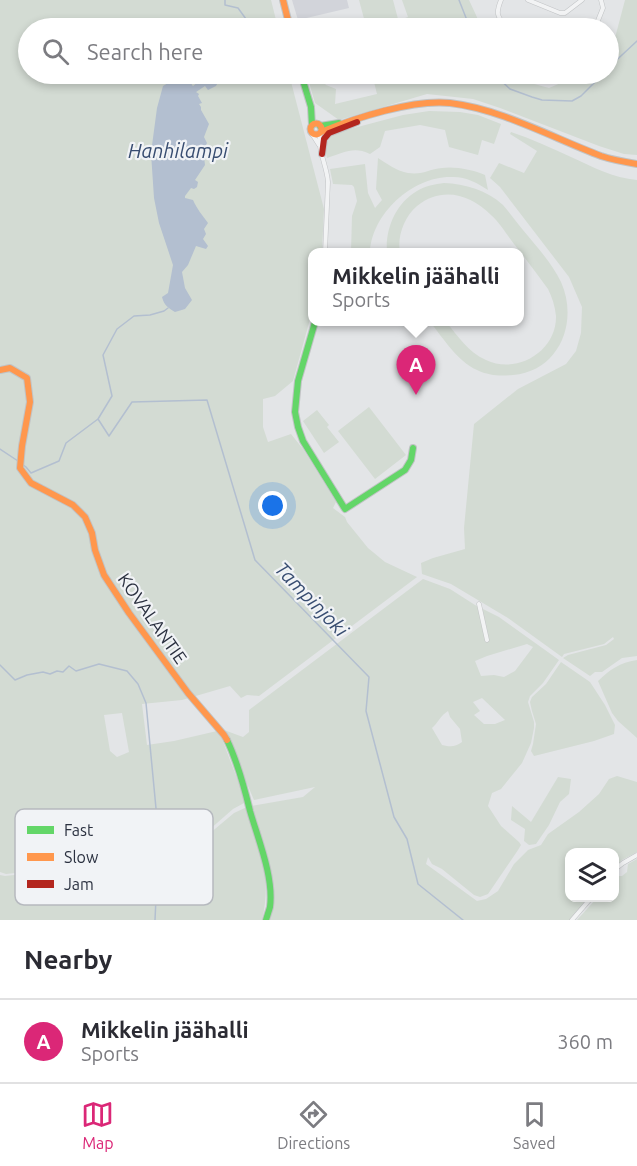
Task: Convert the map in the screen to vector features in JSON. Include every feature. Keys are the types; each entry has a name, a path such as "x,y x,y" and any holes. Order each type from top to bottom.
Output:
{"street":[{"path":"283,0 288,18"},
{"path":"499,18 497,10 501,0"},
{"path":"528,0 560,13 565,13 582,0"},
{"path":"599,18 603,8 601,0"},
{"path":"304,84 318,128 327,172 325,248"},
{"path":"318,128 417,104 449,103 473,106 604,157 637,164"},
{"path":"322,153 324,139 329,133 390,110"},
{"path":"312,134 317,135 318,128"},
{"path":"312,134 320,145"},
{"path":"314,326 298,382 295,406 296,424 303,441 345,509 405,470 411,460 413,448"},
{"name":"KOVALANTIE","path":"0,370 10,368 27,378 30,402 21,446 20,468 31,483 73,505 85,517 104,575 188,693 224,735 234,755 262,848 269,883 270,906 266,920"},
{"path":"479,604 487,640"},
{"path":"619,866 637,855"},
{"path":"572,920 587,902"}],"shaded area":[{"path":"0,0 271,0 276,18 18,18 18,84 292,84 324,209 322,248 308,248 308,326 293,381 275,396 263,399 263,427 268,442 291,434 336,502 333,508 345,517 368,548 385,562 417,577 259,696 247,695 241,698 230,686 182,700 142,704 147,745 217,731 222,739 246,802 233,809 213,826 213,809 15,809 15,873 0,872","holes":["122,713 129,752 117,757 110,751 104,715"]},
{"path":"292,0 347,0 349,8 297,18"},
{"path":"359,0 393,0 398,18 364,18"},
{"path":"402,0 469,0 477,18 405,18 408,17"},
{"path":"625,0 637,0 637,155 624,154 599,146 473,99 427,94 339,120 315,103 309,84 325,84 336,89 335,104 377,94 374,84 534,84 549,88 558,84 619,84 619,23"},
{"path":"429,111 478,115 501,124 494,144 482,140 478,155 449,147 445,130 420,125 385,131 380,147 370,154 353,150 327,158 326,144 335,133 403,115"},
{"path":"511,132 603,172 637,180 637,656 622,658 602,672 595,672 590,676 563,658 606,645 614,639 613,637 604,644 564,654 562,657 508,618 451,584 422,574 421,563 465,549 464,528 474,424 518,389 566,364 576,351 581,333 582,307 569,277 500,187 490,178 499,163 524,173 537,151 510,134"},
{"path":"378,158 408,173 447,168 475,172 485,175 488,190 472,181 458,177 438,178 424,182 398,199 387,211 378,224 371,248 351,248 352,216 357,201 354,187 333,184 330,169 365,164 368,193 375,208 382,200 376,189"},
{"path":"444,183 460,185 490,195 503,205 557,275 566,297 568,313 566,328 553,354 542,364 529,371 513,375 477,370 457,355 433,326 449,326 474,353 498,364 510,364 533,357 542,349 550,340 555,329 556,316 548,289 524,257 524,248 517,248 494,218 483,208 465,198 446,195 426,200 412,211 405,221 399,248 387,248 393,217 403,202 420,189"},
{"path":"369,407 406,455 375,479 338,431"},
{"path":"317,410 339,442 324,453 303,421"},
{"path":"423,579 450,589 499,617 559,660 543,683 530,696 528,702 534,728 531,743 522,763 501,789 492,793 488,806 501,826 519,842 521,845 518,850 488,894 480,897 432,864 428,857 426,864 477,901 486,899 498,891 514,864 528,850 541,845 548,834 579,812 599,794 609,779 617,776 637,782 637,852 619,863 619,848 565,848 565,902 585,902 570,920 270,920 273,906 272,877 251,806 303,797 315,787 254,800 224,730 243,737 249,732 249,710","holes":["527,644 533,647 515,671 504,677 481,676 475,661","482,698 505,720 495,724 484,724 474,715 480,711 473,702","448,711 460,729 462,742 455,746 442,745 432,728"]},
{"path":"637,660 637,738 612,713 598,681 616,667"},
{"path":"561,662 590,682 615,725 614,734 534,756 531,751 536,724 530,702"},
{"path":"558,777 571,779 569,794 560,802 549,825 536,844 529,845 524,841 525,829 511,820 512,806 531,822"},
{"path":"247,807 262,853 266,882 262,920 0,920 0,875 15,875 15,905 213,905 213,831 234,813"},
{"path":"637,859 637,920 577,920 593,902 619,902 619,876 627,872 628,864"}],"water":[{"name":"Hanhilampi","path":"192,84 193,86 217,84 208,90 205,86 196,92 202,103 199,104 201,110 209,124 204,137 208,151 204,157 205,165 195,180 198,182 197,187 191,188 185,196 193,200 208,223 204,229 206,234 203,239 208,246 206,249 196,246 188,265 182,272 185,288 192,300 185,309 175,312 167,306 162,297 168,293 173,265 159,223 154,198 151,153 157,108 163,86"}],"waterway":[{"path":"225,0 225,5 238,8 245,18"},
{"path":"459,0 466,18"},
{"path":"619,58 637,41"},
{"path":"505,84 510,89 542,100 572,101 593,84"},
{"path":"22,464 31,473 59,461 66,443 98,419 112,396 103,355 117,329 134,316 150,315 168,308"},
{"name":"Tampinjoki","path":"98,419 109,436 132,402 207,400 255,560 369,677 366,711 394,817 407,839 418,884 463,920"},
{"path":"0,449 18,461"},
{"path":"0,665 15,680 43,672 50,674 57,671 63,672 69,666 76,671 99,664 127,671 138,684 146,703 156,809"},
{"path":"155,920 156,905"}],"traffic: fast":[{"path":"304,84 311,107 312,125"},
{"path":"320,126 339,123"},
{"path":"314,326 298,381 295,412 303,441 345,509 405,470 411,460 413,448"},
{"path":"227,740 240,775 268,871 271,895 266,920"}],"traffic: slow":[{"path":"283,0 288,18"},
{"path":"321,132 350,121 402,107 450,103 488,111 601,156 637,164"},
{"path":"316,123 322,129 316,135 310,129 316,123"},
{"path":"0,370 10,368 27,378 30,402 20,468 31,483 73,505 85,517 104,575 188,693 227,740"}],"traffic: jam":[{"path":"322,154 324,139 329,133 357,122"}],"place":[{"name":"Mikkelin jäähalli","path":"416,395"}]}
